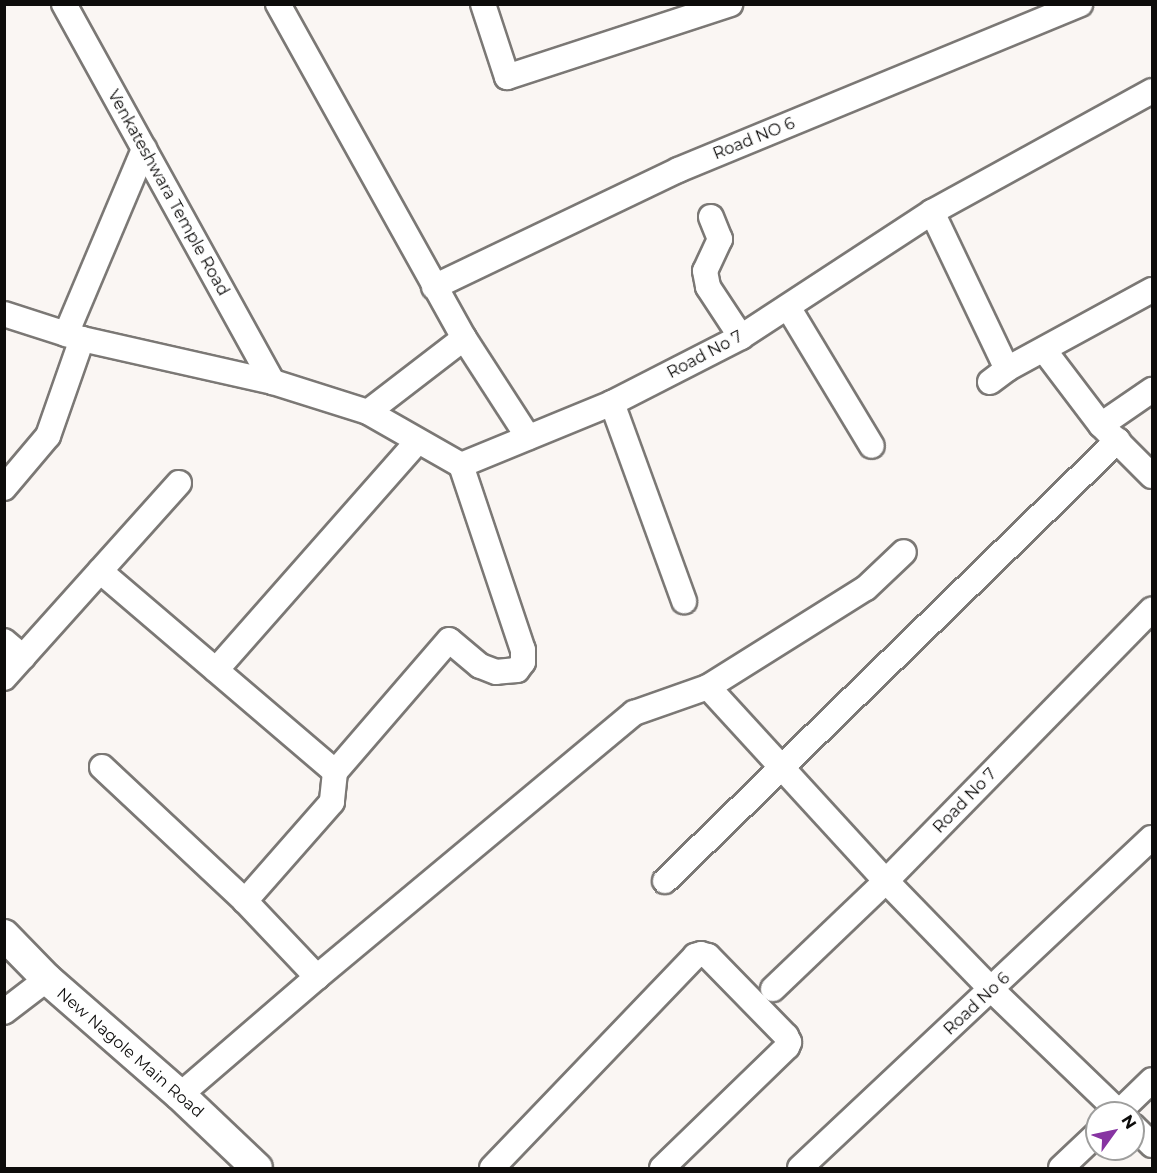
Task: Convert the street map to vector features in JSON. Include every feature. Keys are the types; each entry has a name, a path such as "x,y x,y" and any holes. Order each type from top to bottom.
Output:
{"street":[{"name":"Venkateshwara Temple Road","path":"64,4 273,382"},
{"path":"278,4 434,287 528,437"},
{"path":"483,4 507,77 730,4"},
{"name":"Road NO 6","path":"434,287 678,170 1080,4"},
{"name":"Road No 7","path":"461,465 612,403 741,337 932,212 1152,91"},
{"path":"4,488 48,436 74,337 144,148"},
{"path":"932,212 998,375 1152,290"},
{"path":"711,217 720,239 705,271 708,286 741,337"},
{"path":"789,307 872,446"},
{"path":"4,314 74,337 273,382 368,412 417,442 461,465 523,650 523,662 517,670 496,672 480,666 448,640 335,772 332,802 245,901"},
{"path":"368,412 464,338"},
{"path":"1044,350 1109,433 1152,476"},
{"path":"665,881 783,767 1152,390"},
{"path":"612,403 684,601"},
{"path":"216,670 417,442"},
{"path":"4,678 179,483"},
{"path":"180,1095 316,977 634,713 708,687 866,588 904,552"},
{"path":"100,571 335,772"},
{"name":"Road No 7","path":"773,989 886,881 1152,609"},
{"path":"4,641 23,657"},
{"path":"708,687 886,881 992,990 1107,1101"},
{"path":"102,766 245,901 316,977"},
{"name":"Road No 6","path":"800,1168 1152,838"},
{"name":"New Nagole Main Road","path":"4,935 47,979 180,1095 257,1168"},
{"path":"492,1168 695,956 701,954 708,956 786,1036 789,1042 787,1047 662,1168"},
{"path":"4,1012 47,979"},
{"path":"1131,1101 1152,1080"},
{"path":"1061,1168 1085,1145"}]}
